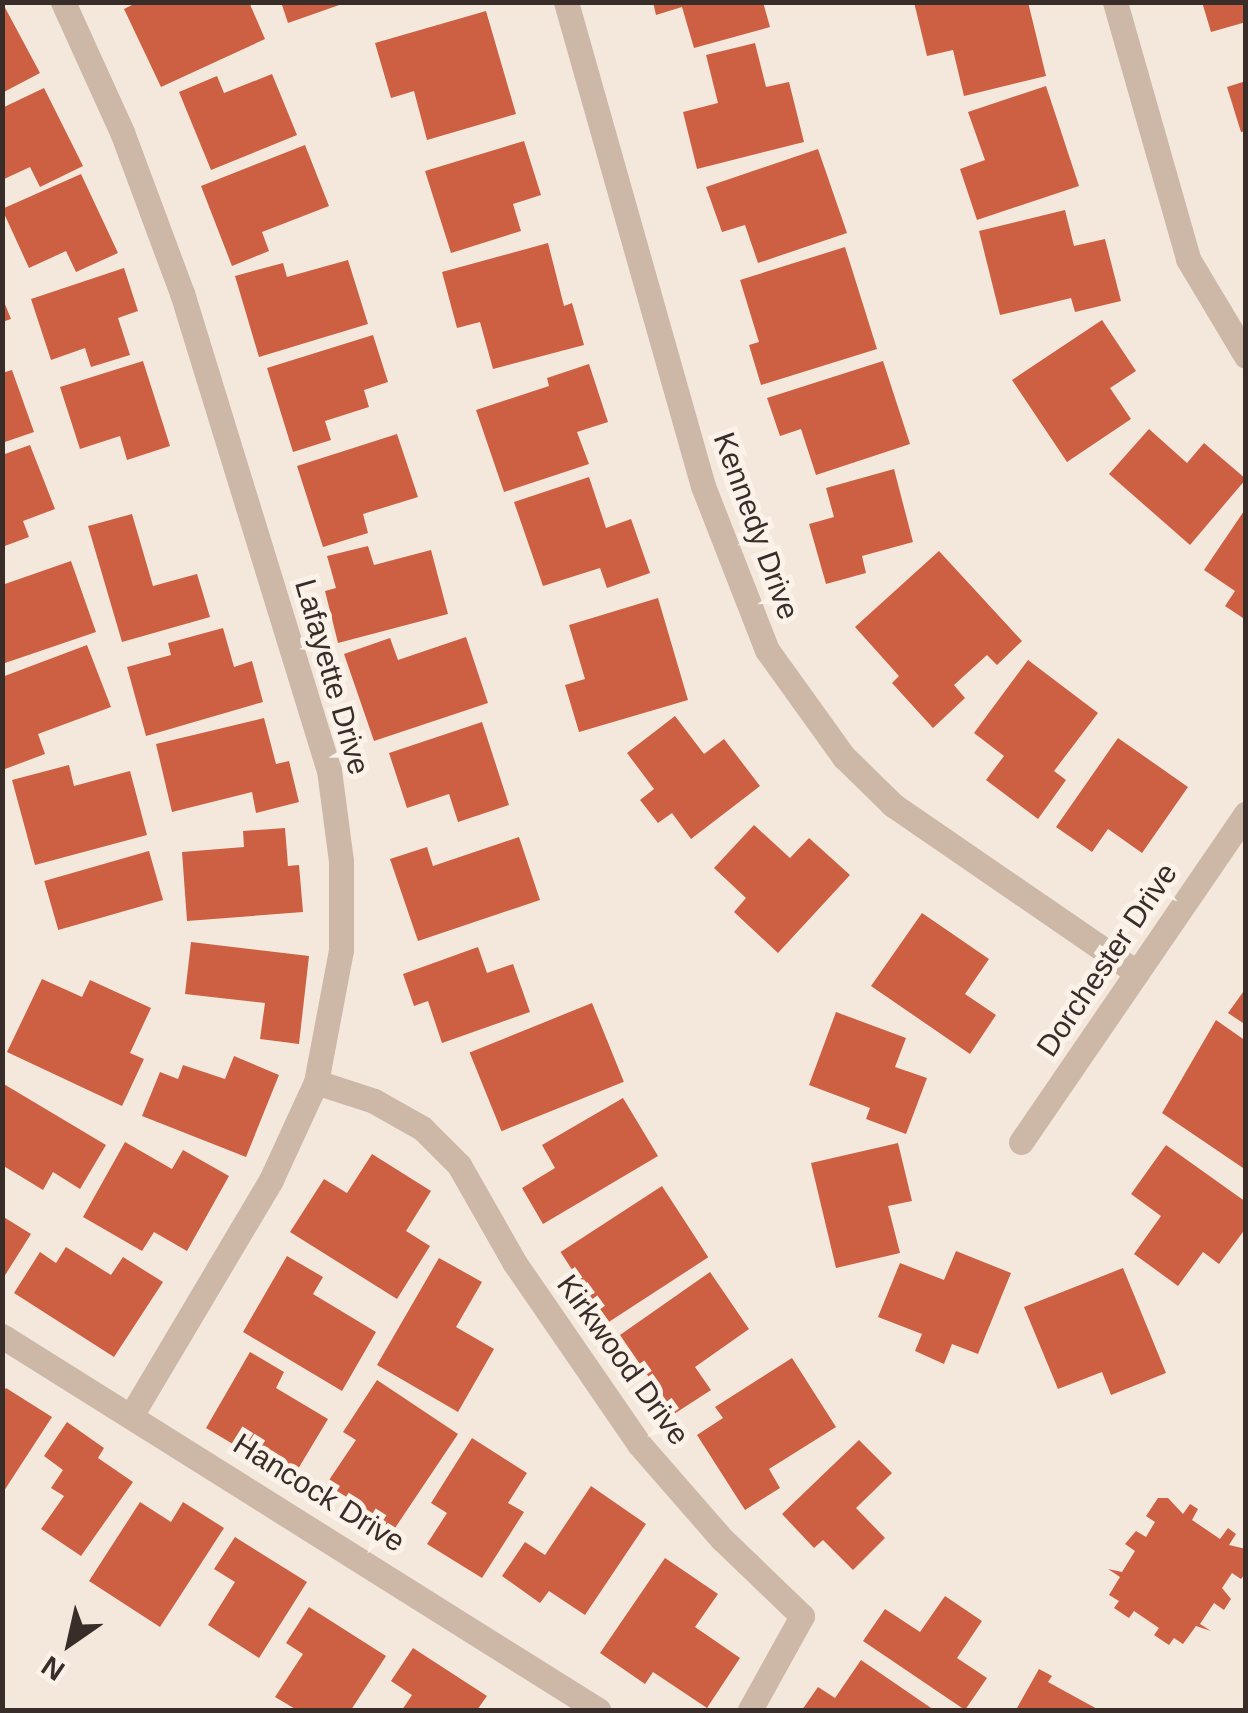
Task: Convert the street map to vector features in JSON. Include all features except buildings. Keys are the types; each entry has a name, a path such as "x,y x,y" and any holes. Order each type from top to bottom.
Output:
{"street":[{"name":"Lafayette Drive","path":"63,2 122,132 182,292 329,770 340,861 342,950 316,1082 271,1180 132,1414"},
{"name":"Kennedy Drive","path":"566,2 703,486 766,650 844,757 894,805 1136,973"},
{"path":"1116,2 1188,259 1246,356"},
{"name":"Dorchester Drive","path":"1022,1142 1246,814"},
{"name":"Kirkwood Drive","path":"316,1082 374,1101 422,1128 459,1165 514,1262 639,1444 722,1540 802,1616 750,1710"},
{"name":"Hancock Drive","path":"2,1336 132,1414 598,1710"}]}
